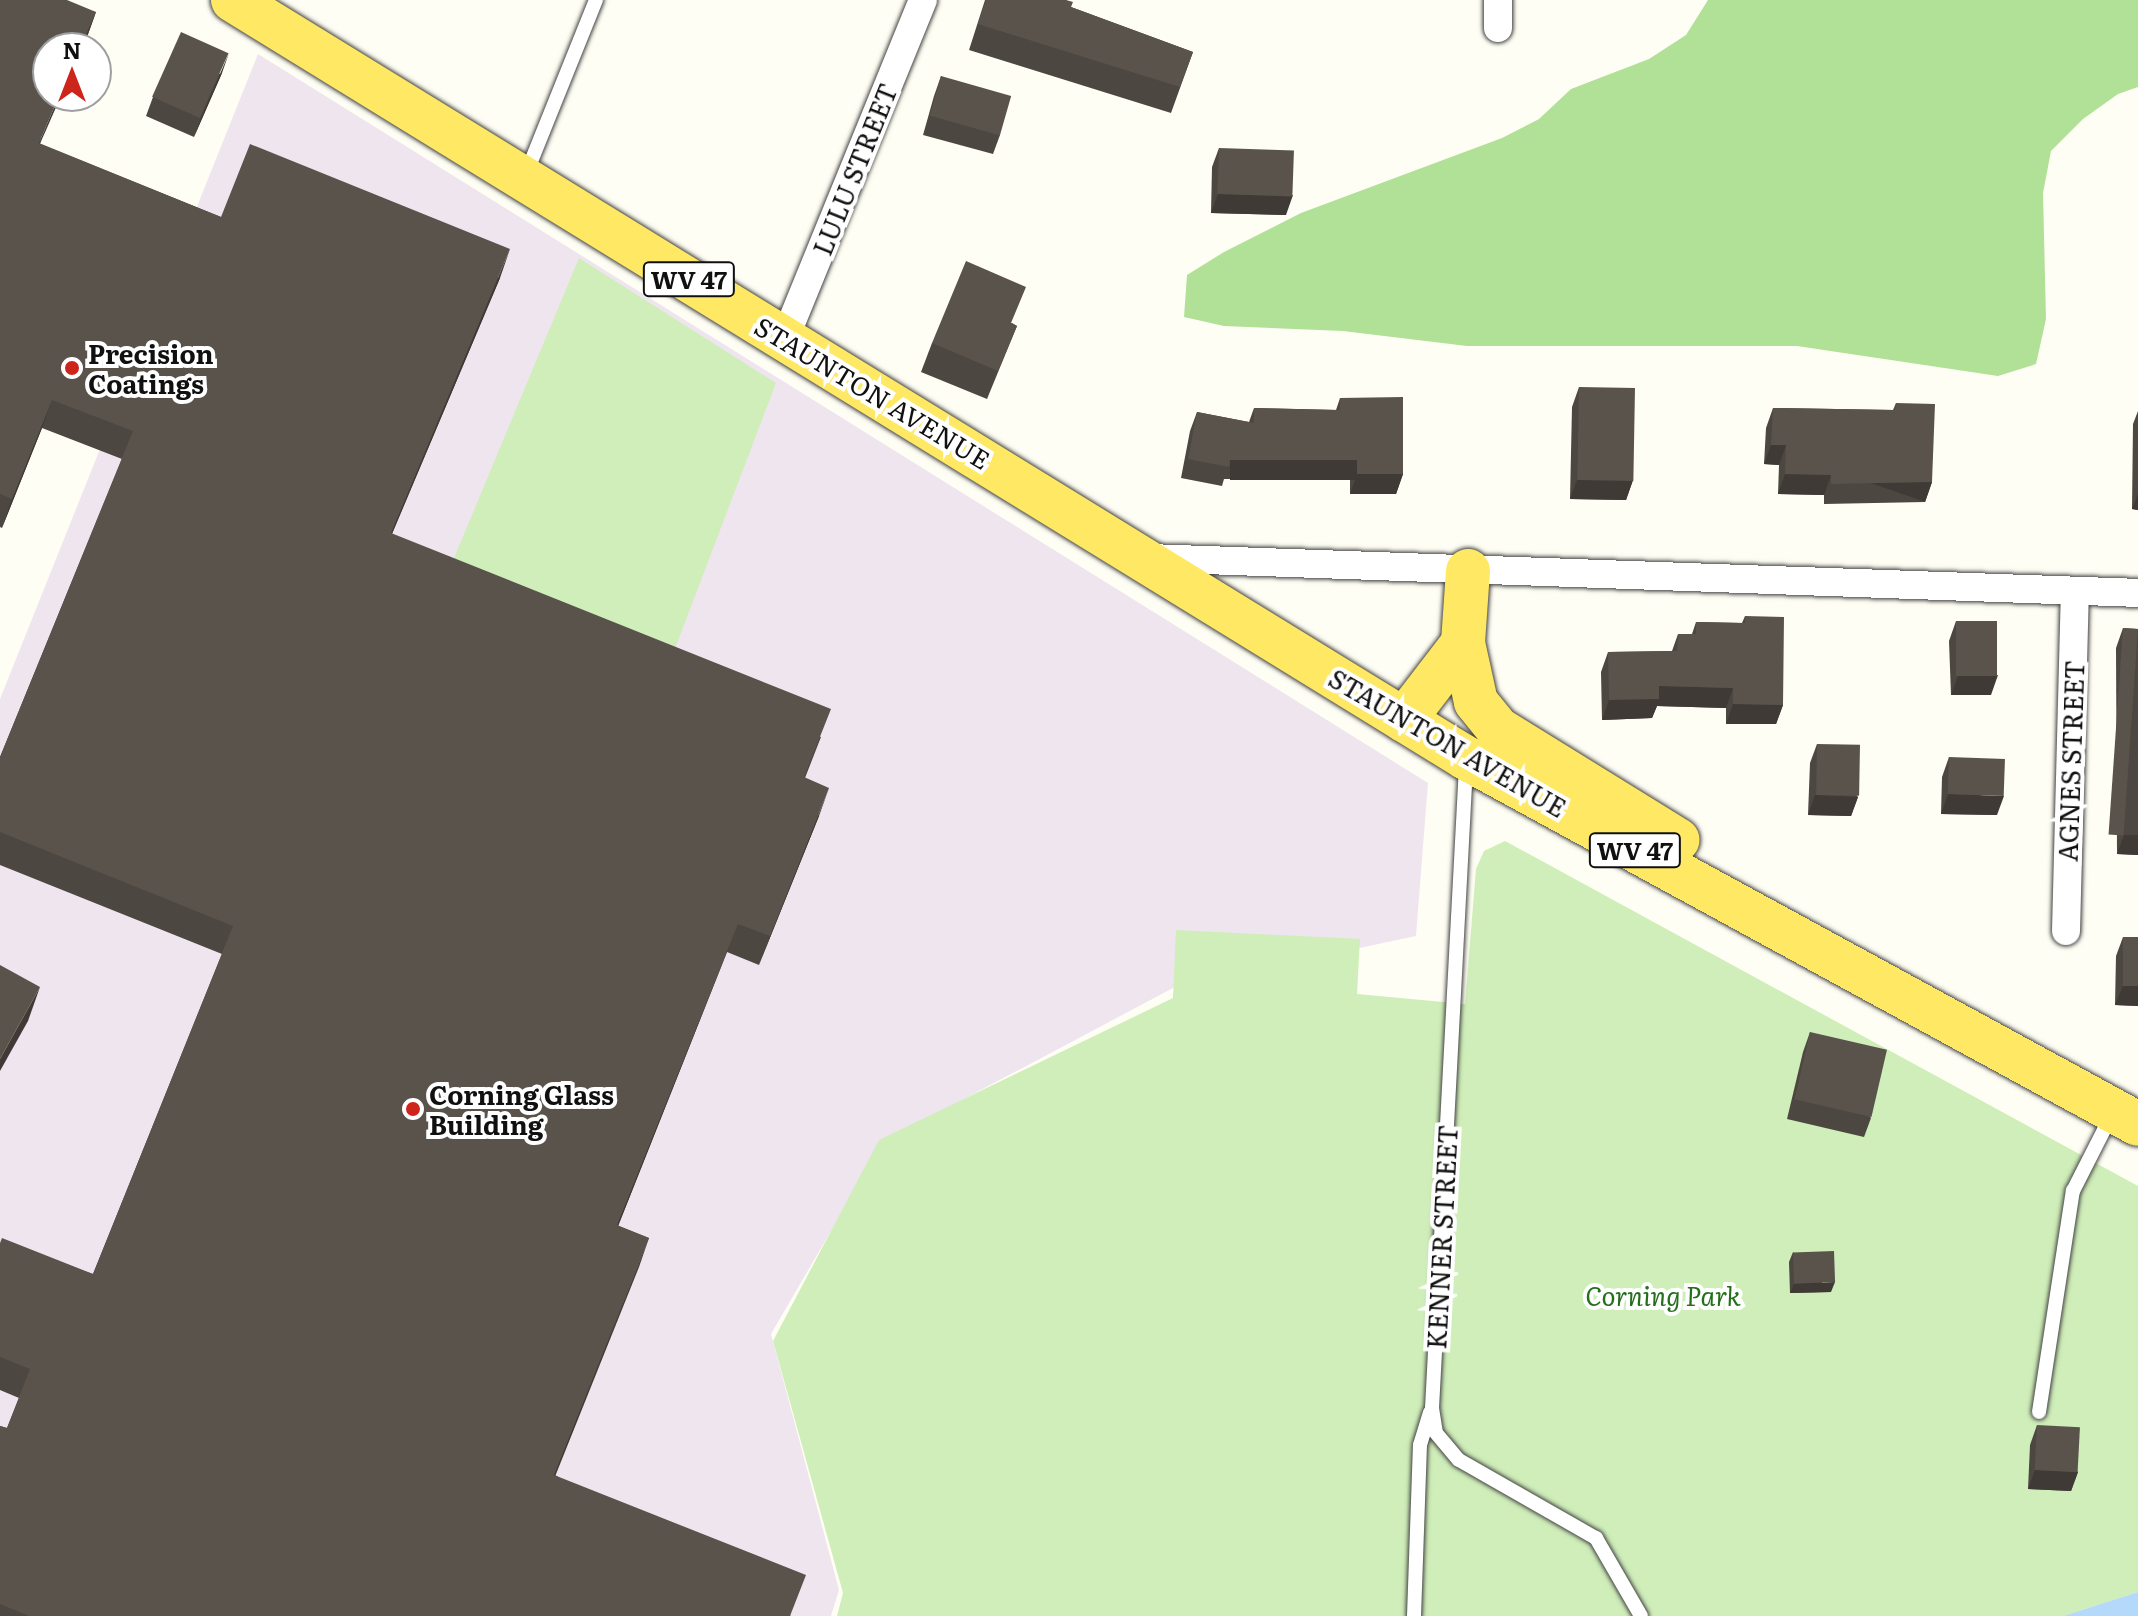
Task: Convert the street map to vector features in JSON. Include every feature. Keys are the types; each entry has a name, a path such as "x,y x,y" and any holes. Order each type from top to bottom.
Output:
{"main road":[{"name":"STAUNTON AVENUE","path":"255,6 524,177 1466,758 2126,1117"},
{"path":"1468,571 1463,643 1476,702 1498,729 1728,869 1800,940"},
{"path":"1404,720 1463,643"}],"street":[{"name":"LULU STREET","path":"785,338 923,0"},
{"name":"STAUNTON AVENUE","path":"1144,557 2138,593"},
{"name":"AGNES STREET","path":"2066,931 2075,591"}],"lane":[{"path":"524,177 596,0"},
{"name":"KENNER STREET","path":"1466,758 1432,1408 1436,1433 1459,1460 1596,1538 1641,1616"},
{"path":"2039,1412 2073,1191 2126,1117"},
{"path":"1414,1616 1420,1445 1432,1408"}],"shaded area":[{"path":"258,54 1428,783 1416,936 1175,987 883,1142 771,1334 839,1590 831,1616 0,1616 0,699"}],"green space":[{"path":"1708,0 2138,0 2138,87 2118,94 2083,119 2051,151 2043,193 2046,319 2036,364 1998,376 1797,346 1467,346 1343,331 1224,326 1184,317 1187,275 1224,252 1301,213 1502,138 1539,119 1571,89 1649,59 1686,35"},
{"path":"579,258 776,383 665,675 442,587"},
{"name":"Corning Park","path":"1505,841 2138,1186 2138,1592 2063,1616 837,1616 843,1593 773,1341 879,1140 1173,998 1176,930 1360,939 1357,994 1465,1004 1476,869 1484,851"}],"water":[{"path":"2138,1592 2138,1616 2063,1616"}],"building":[{"name":"Corning Glass Building","path":"0,0 67,0 96,12 87,32 32,32 32,112 52,112 39,143 221,217 250,144 510,249 391,533 831,709 804,777 829,788 770,936 738,924 617,1225 649,1238 554,1475 806,1575 790,1616 29,1616 0,1604 0,1426 7,1428 30,1369 0,1357 0,1243 2,1238 93,1274 233,926 0,832 0,757 133,431 52,400 12,499 0,494"},
{"path":"986,0 1066,0 1073,2 1071,7 1193,52 1180,87 978,24"},
{"path":"181,32 229,53 200,118 152,97"},
{"path":"941,76 1011,96 1000,136 930,115"},
{"path":"1219,148 1294,151 1292,197 1217,194"},
{"path":"966,261 1026,287 1011,323 1017,326 998,371 932,343"},
{"path":"1579,387 1635,388 1633,481 1577,480"},
{"path":"1403,397 1403,474 1357,474 1357,460 1230,460 1229,467 1188,459 1197,412 1254,423 1254,408 1340,410 1340,398"},
{"path":"1896,403 1935,404 1932,482 1831,484 1831,475 1785,474 1786,445 1771,445 1773,408 1895,410"},
{"path":"1745,616 1784,617 1783,705 1733,704 1733,688 1659,686 1659,699 1609,700 1608,652 1677,651 1678,634 1696,634 1696,622 1745,623"},
{"path":"1956,621 1997,621 1997,676 1956,676"},
{"path":"2123,628 2138,629 2124,836 2109,834"},
{"path":"1817,744 1860,745 1859,796 1816,795"},
{"path":"1949,757 2005,759 2004,796 1948,794"},
{"path":"2123,937 2138,937 2138,986 2123,986"},
{"path":"0,965 40,987 0,1059"},
{"path":"1810,1032 1887,1050 1871,1117 1794,1099"},
{"path":"1834,1251 1835,1282 1794,1283 1793,1252"},
{"path":"2037,1425 2080,1427 2078,1472 2035,1470"}],"place":[{"name":"Precision Coatings","path":"72,368"},
{"name":"Corning Glass Building","path":"413,1109"}]}
